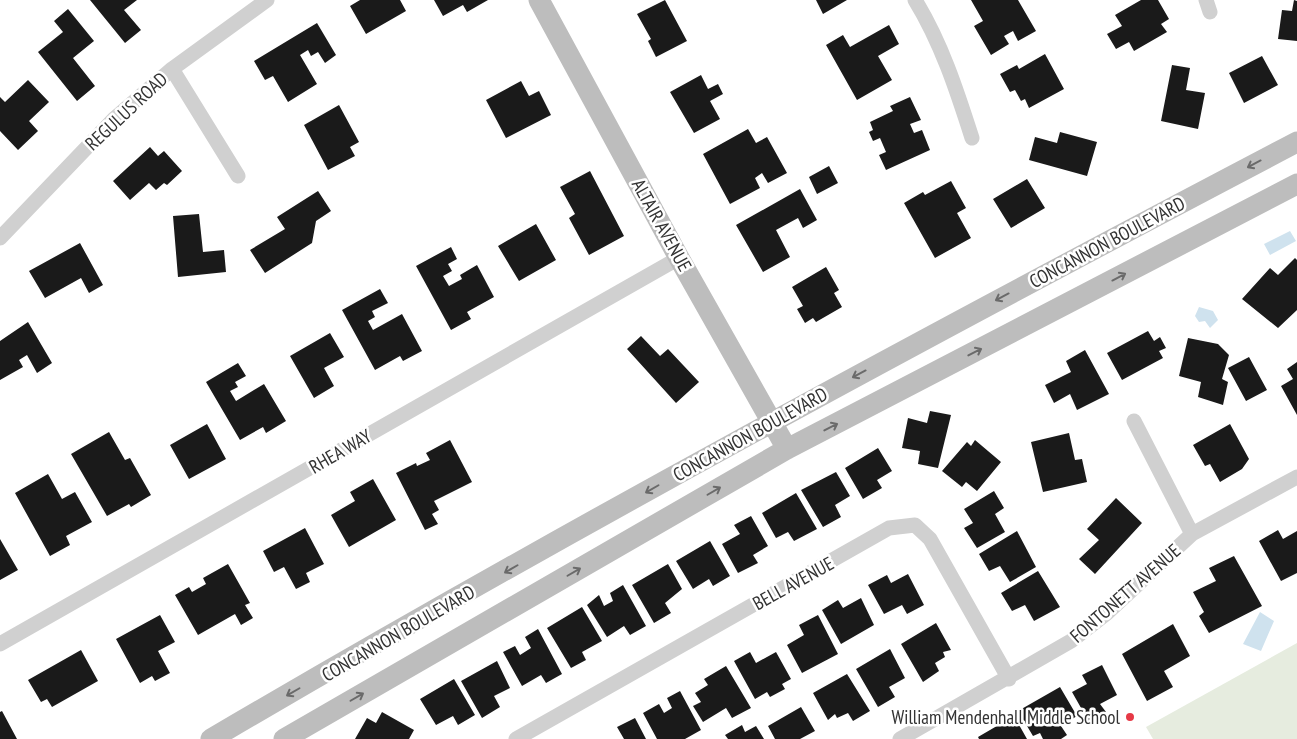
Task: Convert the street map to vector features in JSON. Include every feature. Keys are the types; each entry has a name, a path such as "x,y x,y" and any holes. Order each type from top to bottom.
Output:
{"main road":[{"name":"ALTAIR AVENUE","path":"539,0 679,258 787,450"},
{"name":"CONCANNON BOULEVARD","path":"211,739 771,421 1297,142"},
{"name":"CONCANNON BOULEVARD","path":"284,739 787,450 1297,184"}],"street":[{"name":"REGULUS ROAD","path":"0,238 114,119 172,69 266,0"},
{"path":"915,0 956,87 972,138"},
{"path":"172,69 238,176"},
{"name":"RHEA WAY","path":"0,644 679,258"},
{"path":"1134,421 1192,534"},
{"name":"FONTONETT AVENUE","path":"900,739 1009,679 1071,642 1108,613 1192,534 1297,477"},
{"name":"BELL AVENUE","path":"516,739 889,528 914,525 930,539 1009,679"}],"shaded area":[{"path":"1297,643 1297,739 1153,739 1146,727"}],"water":[{"path":"1290,231 1296,241 1270,255 1264,244"},
{"path":"1199,307 1213,311 1218,320 1210,328 1205,321 1199,322 1195,316"},
{"path":"1260,612 1274,621 1261,651 1243,644"}],"building":[{"path":"90,0 137,0 124,10 141,30 125,43"},
{"path":"360,0 400,0 406,11 366,34 350,6"},
{"path":"434,0 488,0 467,12 463,5 443,16"},
{"path":"665,0 687,41 656,57 648,41 651,39 637,14"},
{"path":"816,0 847,0 823,14"},
{"path":"971,0 1018,0 1036,31 1018,41 1013,31 1004,36 1009,44 991,55 974,26 983,21"},
{"path":"1141,0 1158,0 1169,19 1161,24 1167,32 1134,51 1129,42 1116,49 1107,34 1122,26 1115,15"},
{"path":"1294,0 1297,1 1297,41 1278,39 1282,10 1292,11"},
{"path":"68,9 94,41 73,58 95,86 77,101 38,52 63,32 54,21"},
{"path":"317,23 336,55 325,63 318,52 311,56 308,50 300,55 317,84 288,102 273,76 265,80 254,61"},
{"path":"889,25 899,44 878,56 892,80 857,100 826,45 843,35 850,47"},
{"path":"1045,54 1064,89 1029,108 1025,99 1021,101 1015,90 1010,92 1000,74 1017,65 1019,69"},
{"path":"1262,56 1278,85 1244,103 1229,73"},
{"path":"1172,65 1190,68 1186,90 1205,93 1198,129 1161,121"},
{"path":"701,75 708,89 718,84 723,94 710,101 720,119 694,133 670,92"},
{"path":"28,80 49,102 29,121 38,131 18,150 0,131 0,97 5,102"},
{"path":"521,81 529,96 539,91 551,115 506,138 486,100"},
{"path":"910,97 921,120 910,124 914,133 922,130 930,150 886,170 879,155 886,152 880,138 873,141 869,132 873,130 870,122 893,111 890,106"},
{"path":"339,105 359,142 350,147 355,156 328,170 304,125"},
{"path":"748,129 756,143 767,137 787,173 768,183 762,173 755,178 760,188 730,204 703,154"},
{"path":"1060,132 1097,142 1087,176 1029,160 1035,137 1057,143"},
{"path":"150,147 158,156 164,151 182,171 167,185 164,183 156,190 149,183 130,200 113,181"},
{"path":"829,166 838,183 817,194 809,177"},
{"path":"590,171 624,236 589,255 569,218 575,214 560,187"},
{"path":"1027,179 1045,208 1011,228 993,199"},
{"path":"951,181 966,208 957,213 971,238 935,258 904,203 923,192 925,195"},
{"path":"800,189 817,220 803,228 798,218 776,230 790,257 763,272 736,225"},
{"path":"318,191 331,211 316,221 312,243 265,273 250,250 285,229 277,217"},
{"path":"199,214 203,252 224,250 226,272 178,277 173,216"},
{"path":"536,224 556,260 519,281 498,246"},
{"path":"80,243 103,285 89,293 81,278 45,298 29,271"},
{"path":"451,247 457,259 448,264 452,271 443,276 449,286 462,279 460,275 477,265 494,297 467,312 471,319 451,330 416,266"},
{"path":"1295,258 1297,260 1297,310 1278,328 1242,299 1270,268 1278,275"},
{"path":"826,267 839,290 834,293 842,307 816,322 813,318 805,323 797,309 803,306 792,287"},
{"path":"380,289 388,303 372,311 375,317 368,321 373,330 402,314 422,351 403,361 400,356 375,370 342,310"},
{"path":"28,322 52,363 37,373 27,355 19,360 23,367 0,380 0,341"},
{"path":"1148,331 1154,341 1160,337 1166,348 1159,351 1163,358 1122,380 1107,353"},
{"path":"330,333 344,357 324,368 334,386 314,398 290,356"},
{"path":"641,336 660,356 668,349 699,382 676,403 627,349"},
{"path":"1188,338 1218,344 1229,355 1222,379 1228,382 1223,405 1198,397 1201,382 1179,376"},
{"path":"1085,350 1109,394 1077,410 1070,394 1054,403 1045,385 1071,372 1066,361"},
{"path":"1249,357 1267,390 1246,401 1228,368"},
{"path":"1297,362 1297,415 1281,386 1293,379 1287,369"},
{"path":"238,363 246,376 235,382 238,387 230,391 236,401 264,384 286,421 266,433 263,427 240,440 206,382"},
{"path":"930,411 951,415 938,468 918,464 920,451 902,448 908,418 927,423"},
{"path":"207,424 226,459 189,479 170,445"},
{"path":"1230,424 1249,459 1242,469 1220,482 1210,464 1205,466 1193,445"},
{"path":"109,432 125,460 130,458 151,495 131,507 129,504 107,516 71,454"},
{"path":"1069,433 1075,460 1082,459 1087,482 1043,492 1031,442"},
{"path":"450,440 472,482 434,501 439,510 432,514 438,524 425,530 396,473 416,463 417,466 430,460 426,453"},
{"path":"975,440 1001,462 977,491 966,482 962,487 942,471 967,442 971,446"},
{"path":"878,448 892,471 877,480 882,488 863,499 845,468"},
{"path":"836,472 850,496 835,505 841,517 823,527 801,490"},
{"path":"48,474 62,499 75,492 92,522 66,536 70,545 50,556 15,493"},
{"path":"373,479 396,520 349,547 331,515 355,501 350,492"},
{"path":"994,491 1004,508 995,514 1005,532 977,548 964,528 973,523 964,509"},
{"path":"796,493 817,529 794,541 788,532 776,538 762,513"},
{"path":"1116,498 1142,523 1095,574 1079,559 1099,540 1087,529"},
{"path":"751,516 768,546 753,555 758,563 738,573 722,544 740,534 734,525"},
{"path":"305,528 324,564 306,573 310,582 296,589 284,567 274,572 263,551"},
{"path":"1278,530 1283,539 1297,531 1297,573 1281,581 1259,541"},
{"path":"1017,531 1036,567 1010,582 1000,566 989,571 979,554"},
{"path":"0,539 18,570 0,580"},
{"path":"710,541 730,576 713,586 709,579 693,589 676,561"},
{"path":"1234,556 1262,606 1209,633 1199,616 1204,612 1193,592 1216,581 1209,568"},
{"path":"228,564 250,603 245,605 253,618 241,625 235,614 198,635 175,595 189,587 192,592 206,584 203,578"},
{"path":"668,564 682,589 665,603 671,613 654,623 632,585"},
{"path":"1038,571 1060,607 1034,621 1025,605 1012,611 1001,593"},
{"path":"908,574 924,605 907,614 902,605 884,614 868,585 887,575 891,583"},
{"path":"623,585 646,626 630,635 624,626 607,637 587,605 599,595 604,606 613,601 610,593"},
{"path":"861,598 874,625 841,644 822,610 838,600 843,608"},
{"path":"582,607 602,641 582,652 586,660 571,668 547,628"},
{"path":"160,615 175,642 158,651 170,673 155,681 152,676 140,683 116,639"},
{"path":"818,615 838,654 802,673 787,645 804,635 799,625"},
{"path":"936,623 951,650 943,652 945,657 935,663 939,671 923,682 901,644"},
{"path":"1173,624 1190,656 1164,671 1173,687 1147,701 1122,654"},
{"path":"538,629 562,674 546,683 541,675 522,686 503,652 515,646 520,655 531,648 525,637"},
{"path":"890,649 905,678 889,687 895,697 878,707 856,669"},
{"path":"81,650 98,681 52,707 47,699 41,702 28,680"},
{"path":"750,652 756,663 776,652 791,679 782,684 785,689 770,697 767,692 755,699 734,661"},
{"path":"497,661 510,688 494,696 500,707 482,718 461,681"},
{"path":"1102,665 1117,695 1100,704 1106,712 1089,722 1072,692 1087,684 1082,675"},
{"path":"726,666 751,708 732,718 726,708 703,722 693,706 701,702 695,693 708,685 704,679"},
{"path":"847,674 870,711 853,721 848,713 837,718 835,714 828,720 813,693"},
{"path":"454,679 475,715 458,725 453,716 436,725 420,699"},
{"path":"1060,687 1077,716 1061,726 1067,735 1061,739 1043,739 1040,733 1033,736 1018,711"},
{"path":"680,691 701,730 685,739 657,739 643,713 659,704 664,713 672,708 667,698"},
{"path":"801,707 815,731 800,739 775,739 768,726"},
{"path":"2,711 17,739 0,739 0,712"},
{"path":"382,712 414,730 409,739 355,739 367,718 376,723"},
{"path":"1014,716 1027,739 979,739 978,737"},
{"path":"635,718 646,739 624,739 617,727"},
{"path":"742,725 745,732 756,726 764,739 728,739 725,735"}],"place":[{"name":"William Mendenhall Middle School","path":"1130,717"}]}
